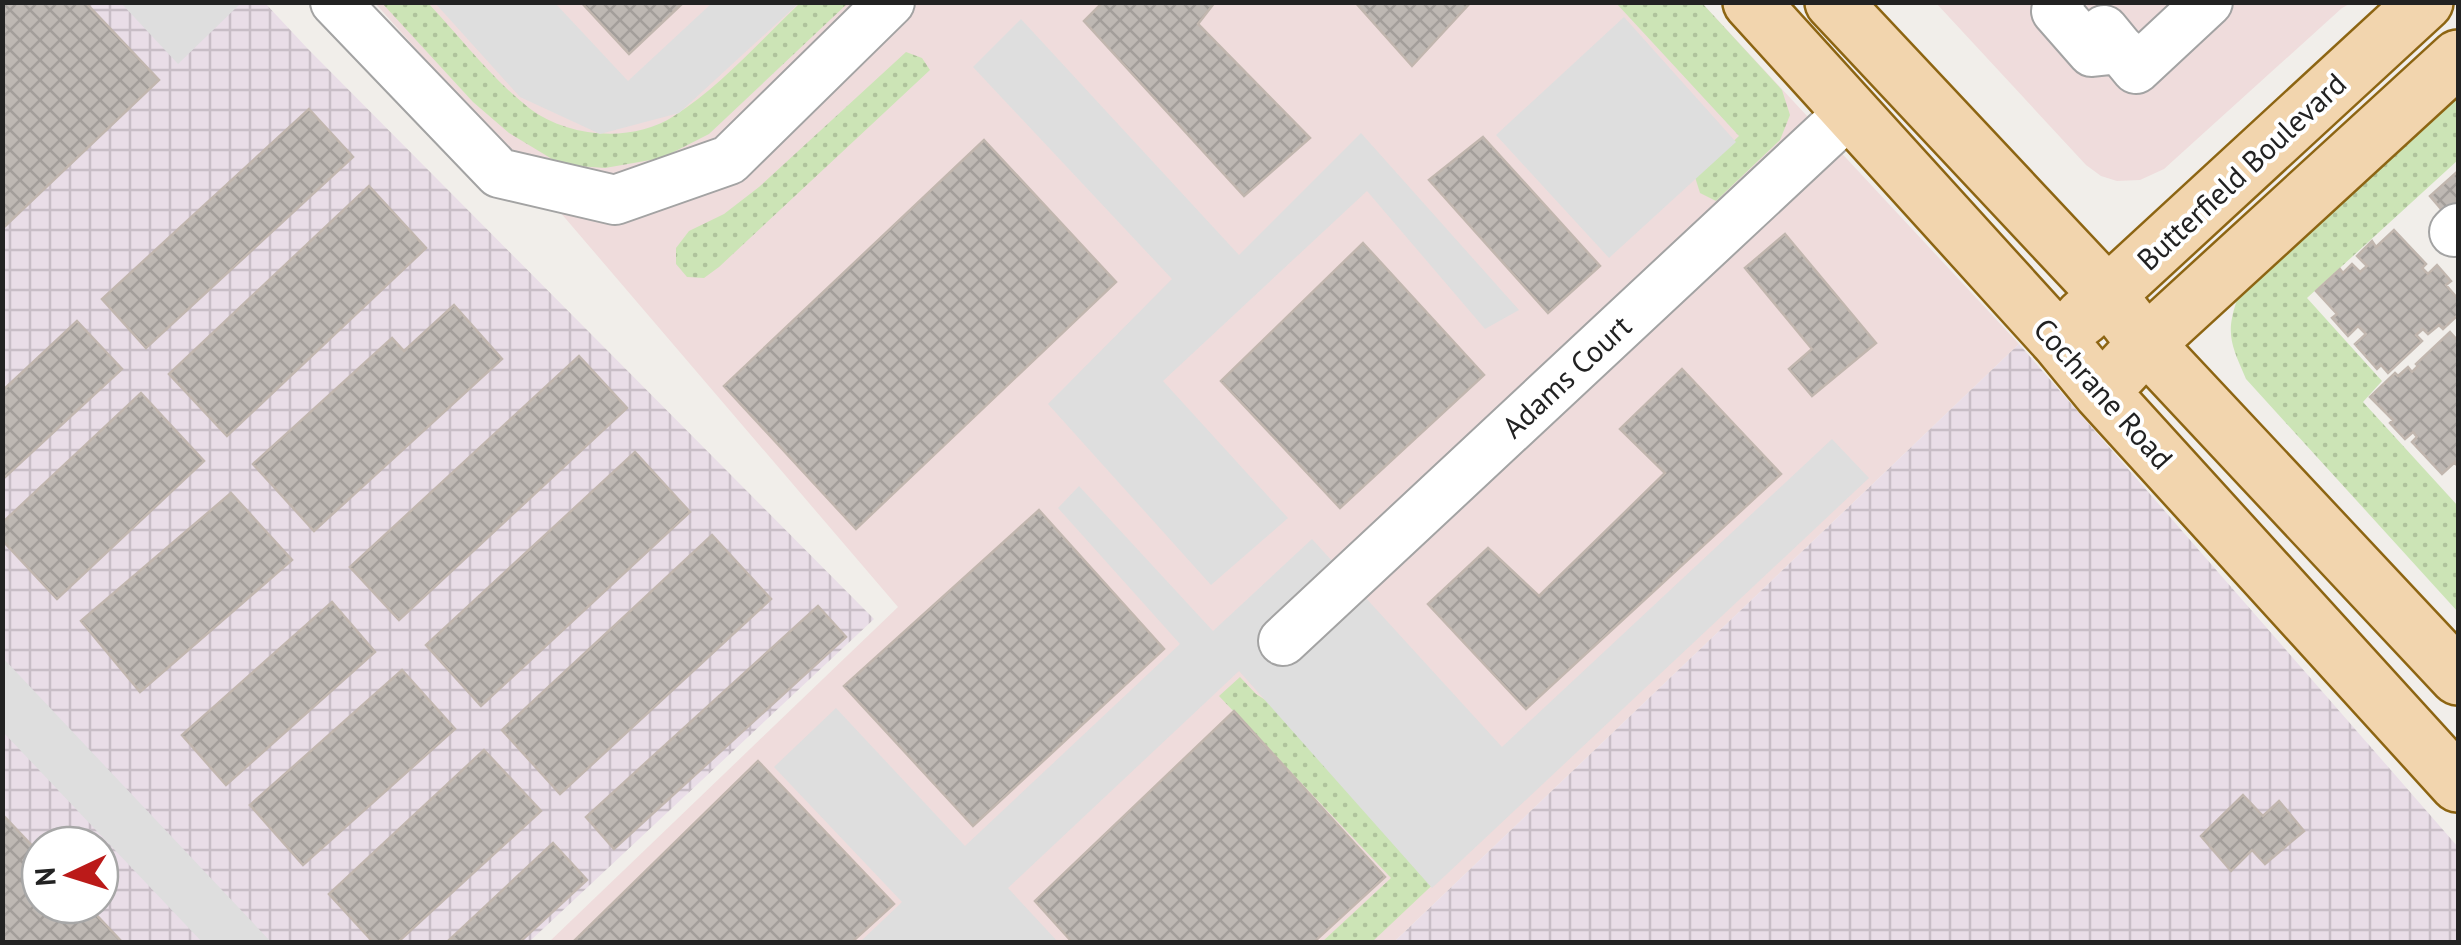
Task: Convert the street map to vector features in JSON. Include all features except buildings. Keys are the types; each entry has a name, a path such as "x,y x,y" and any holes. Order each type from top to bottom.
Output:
{"main road":[{"name":"Cochrane Road","path":"1750,2 2458,784"},
{"name":"Butterfield Boulevard","path":"2059,342 2425,2"},
{"path":"1839,4 2107,294 2146,344 2458,677"},
{"path":"2100,392 2146,344 2458,58"}],"street":[{"path":"336,2 499,173 615,200 728,160 890,2"},
{"path":"2089,18 2136,69 2208,2"},
{"name":"Adams Court","path":"1283,641 1850,112"}],"shaded area":[{"path":"238,2 178,64 121,3"},
{"path":"2,3 265,3 874,619 529,942 3,942"},
{"path":"375,3 1702,3 2019,344 1394,942 549,942 898,607 518,163"},
{"path":"435,3 555,3 628,81 712,3 799,3 679,113 600,134 520,97"},
{"path":"1936,3 2351,3 2164,169 2140,180 2117,181 2086,165"},
{"path":"1624,17 1736,142 1609,258 1496,135"},
{"path":"1021,19 1239,255 1361,133 1519,310 1485,329 1367,191 1163,381 1288,518 1211,585 1048,404 1172,279 973,67"},
{"path":"2019,344 2458,847 2458,942 1394,942"},
{"path":"1832,439 1869,478 1432,888 1239,671 1008,888 1058,942 860,942 902,902 774,767 836,708 965,846 1180,644 1058,508 1079,486 1213,631 1312,539 1502,747"},
{"path":"2,658 271,942 202,942 120,855 120,825 91,825 3,732"}],"green space":[{"path":"382,3 428,3 489,71 545,118 581,131 620,133 658,125 691,104 800,3 848,3 709,134 662,158 605,168 552,159 509,133 473,102"},
{"path":"1616,3 1702,3 1782,90 1790,115 1780,140 1716,201 1700,193 1695,177 1739,136"},
{"path":"906,52 922,58 930,70 719,267 704,278 687,277 676,264 676,248 689,231 724,214 759,187"},
{"path":"2458,96 2458,160 2307,298 2382,381 2363,402 2458,506 2458,612 2246,379 2233,346 2231,328 2239,294"},
{"path":"1240,677 1443,875 1372,942 1322,942 1391,878 1219,696"}]}
